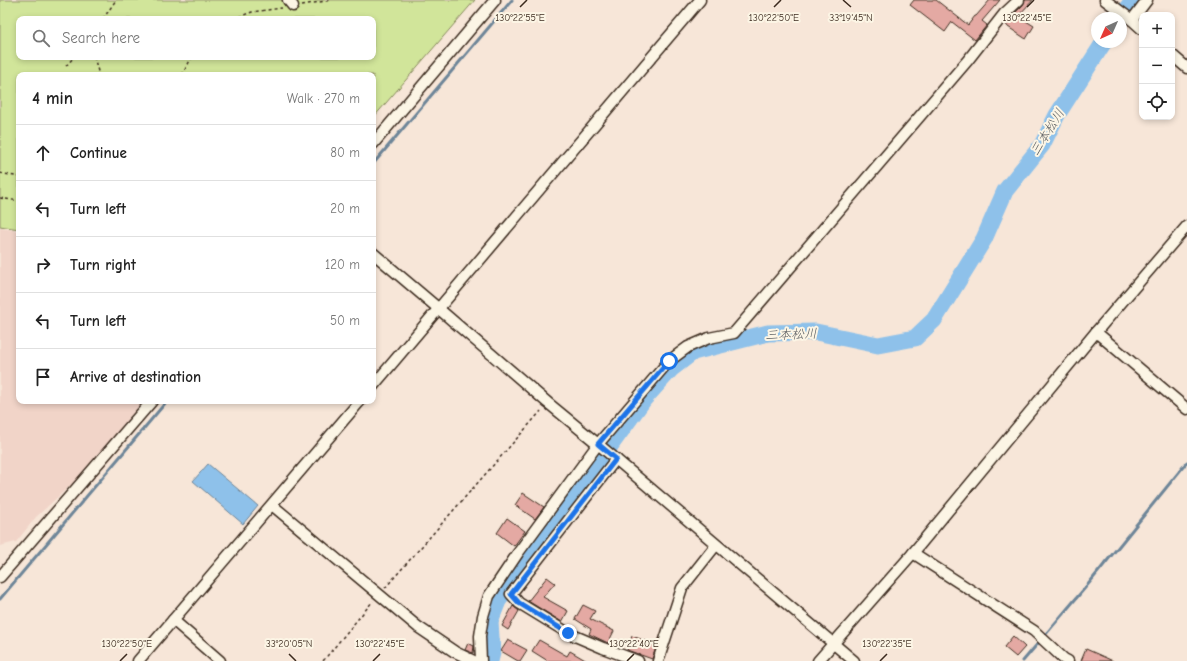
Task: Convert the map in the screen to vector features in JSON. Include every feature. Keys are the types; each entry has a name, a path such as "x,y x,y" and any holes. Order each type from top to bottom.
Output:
{"street":[{"path":"376,140 495,0"},
{"path":"376,382 700,0"},
{"path":"481,661 480,636 488,596 598,444 669,361 688,347 709,338 734,333 968,60 1004,14 1019,0"},
{"path":"1105,0 1139,26"},
{"path":"1132,20 1147,0"},
{"path":"1175,58 1187,68"},
{"path":"818,661 913,553 1096,332 1187,226"},
{"path":"376,256 854,661"},
{"path":"1096,332 1187,409"},
{"path":"1,575 149,404"},
{"path":"138,661 357,404"},
{"path":"616,459 511,594 519,603 568,633 638,661"},
{"path":"272,505 418,627 455,652 474,661"},
{"path":"658,661 682,588 716,545"},
{"path":"913,553 1034,631 1068,661"},
{"path":"173,620 220,661"}],"path":[{"path":"105,16 116,0"},
{"path":"66,66 71,60"},
{"path":"95,60 98,72"},
{"path":"184,72 190,60"},
{"path":"0,173 16,176"},
{"path":"0,198 16,201"},
{"path":"323,661 548,403"}],"shaded area":[{"path":"0,228 16,231 16,404 141,404 73,483 36,517 16,542 0,546"}],"green space":[{"path":"0,0 475,0 376,115 376,72 16,72 16,229 0,226"}],"water":[{"path":"208,464 258,506 243,524 193,481"}],"building":[{"path":"914,0 936,0 968,25 990,0 1000,0 982,21 987,25 975,40 952,22 945,32 910,5"},
{"path":"1025,0 1033,0 1018,16 1034,26 1026,39 1008,27 1005,23 1023,5"},
{"path":"523,493 544,507 535,519 515,505"},
{"path":"507,518 525,531 514,546 497,533"},
{"path":"547,577 555,583 543,597 568,611 562,622 528,601"},
{"path":"583,605 595,611 590,619 614,631 608,643 589,634 591,629 575,619"},
{"path":"513,606 519,611 508,630 502,626"},
{"path":"632,636 657,645 652,659 627,650"},
{"path":"1013,636 1025,647 1016,657 1004,647"},
{"path":"508,640 527,650 520,661 501,651"},
{"path":"539,640 567,656 570,651 587,661 548,661 532,651"},
{"path":"468,643 474,646 473,653 465,650"},
{"path":"1086,649 1113,661 1081,661"}],"waterway":[{"path":"376,160 512,0"},
{"name":"三本松川","path":"1124,12 1133,0"},
{"name":"三本松川","path":"490,661 492,653 490,621 498,601 644,399 671,369 693,352 768,333 816,332 878,345 915,338 934,320 984,239 1005,191 1042,145 1057,115 1100,48"},
{"path":"0,599 164,404"},
{"path":"1023,661 1090,582 1187,462"}],"route":[{"path":"568,633 519,603 511,594 616,459 598,444 669,361"}]}
